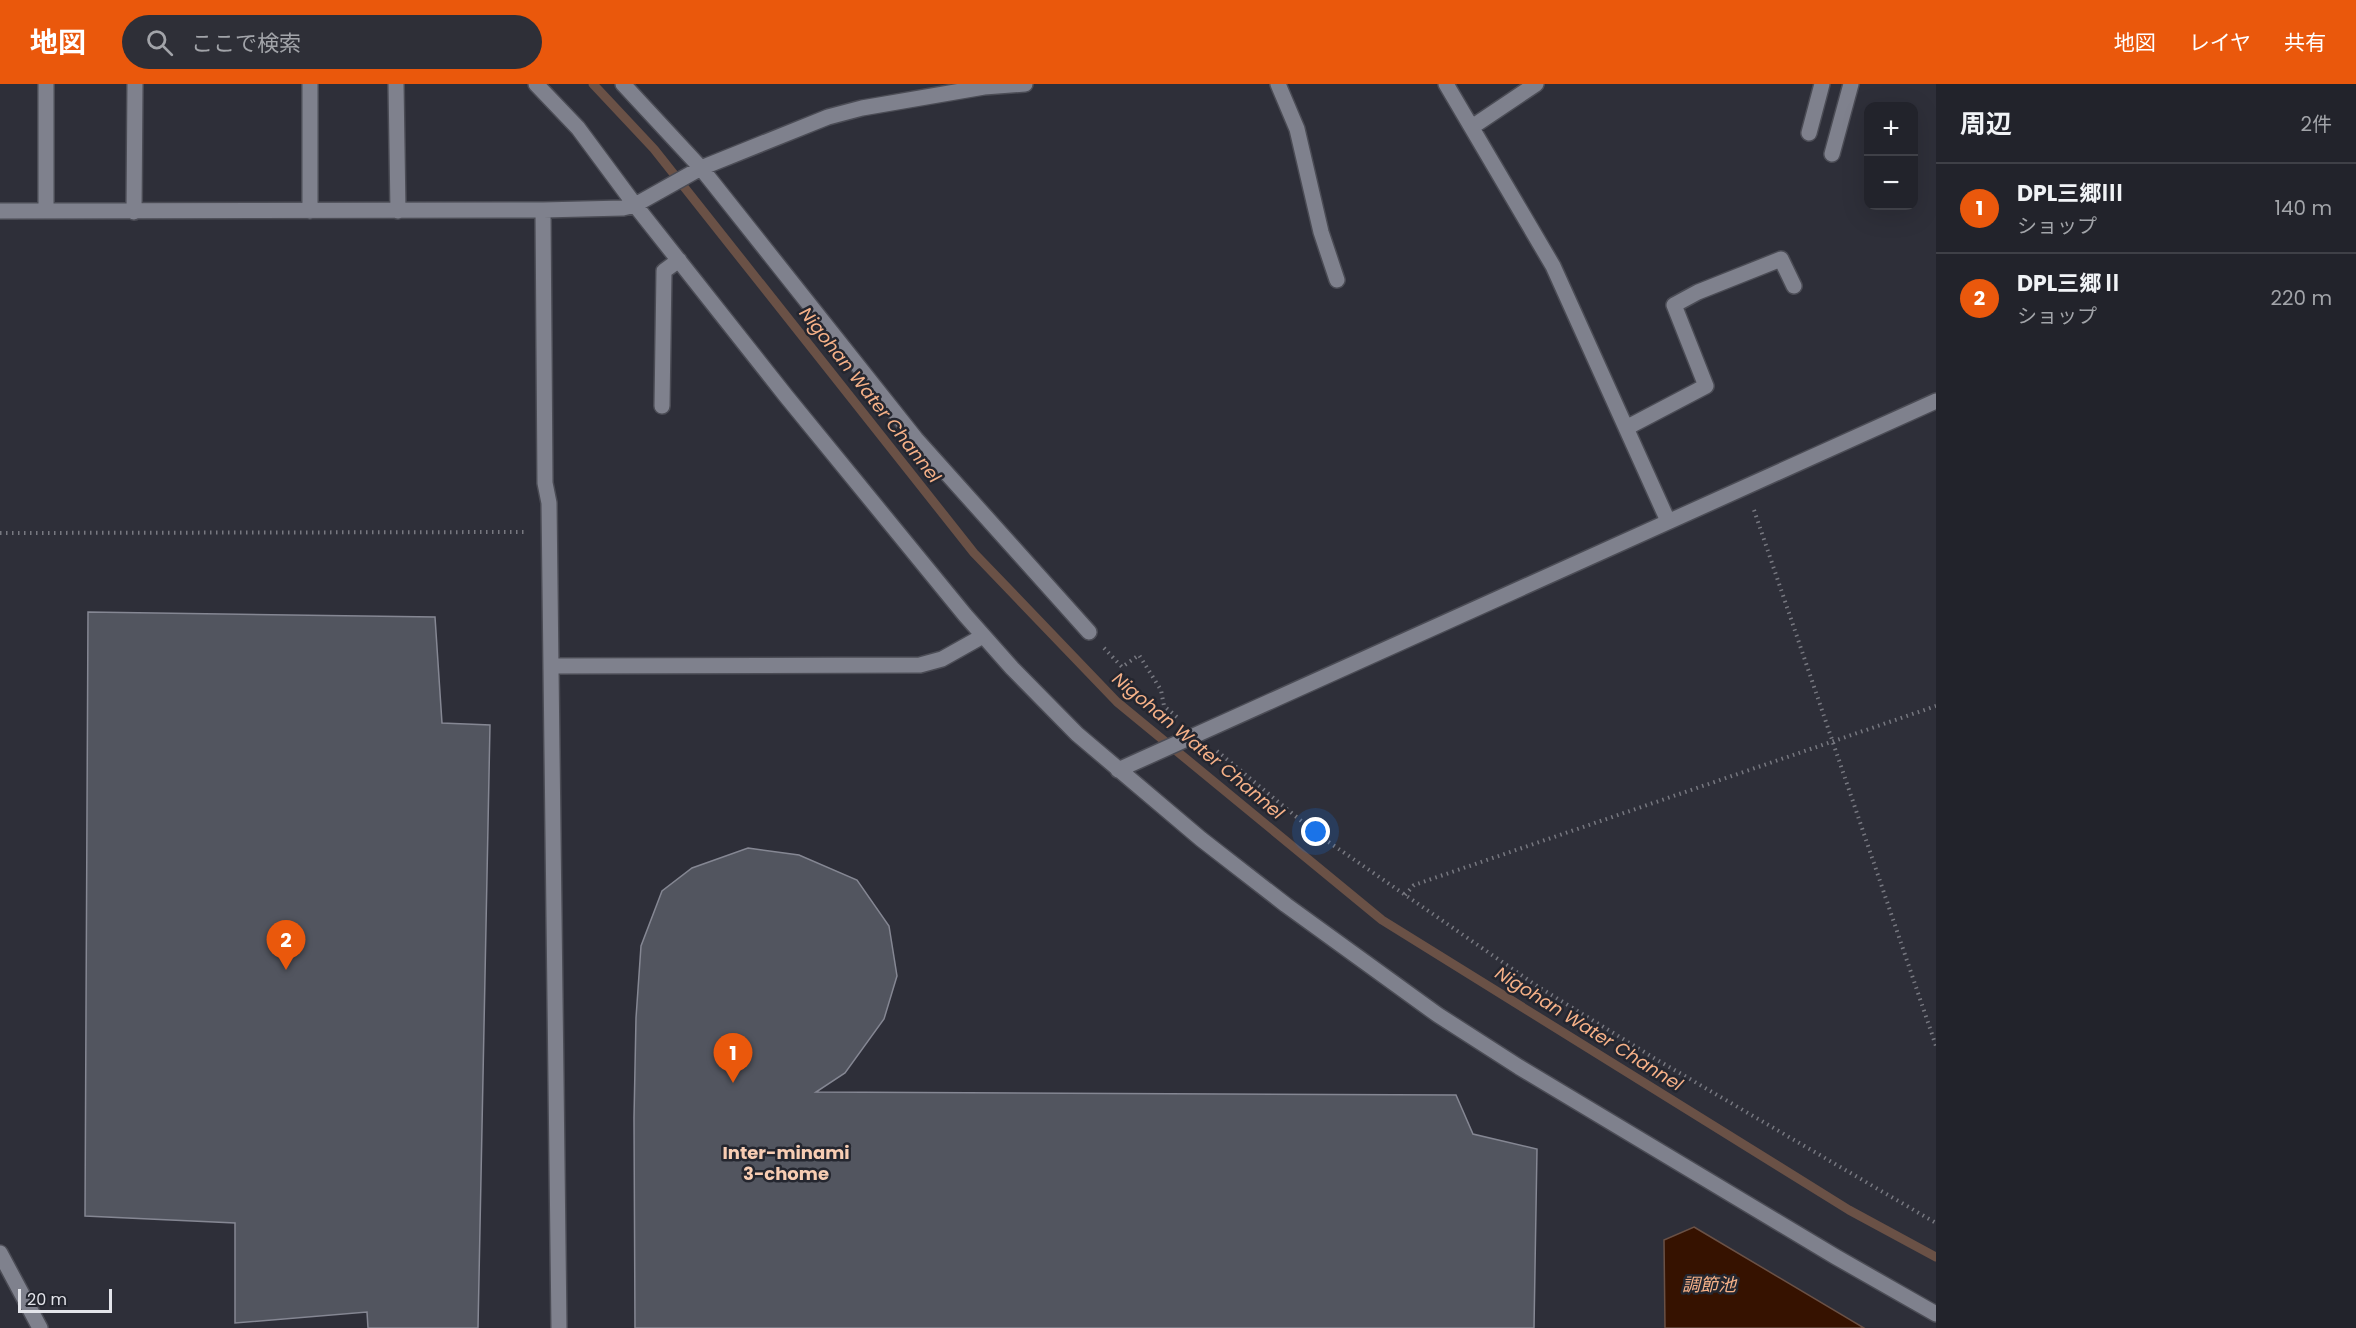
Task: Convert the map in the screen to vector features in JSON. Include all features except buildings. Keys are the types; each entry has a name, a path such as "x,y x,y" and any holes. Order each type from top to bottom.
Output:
{"street":[{"path":"46,84 46,211"},
{"path":"134,212 135,84"},
{"path":"310,84 310,211"},
{"path":"396,84 398,211"},
{"path":"536,84 578,128 635,205 786,396 983,636 1077,734 1118,770 1201,840 1277,898 1438,1014 1528,1072 1836,1257 1934,1310"},
{"path":"623,84 701,168 916,439 1089,632"},
{"path":"0,211 398,211 623,208 635,205 701,168 828,117 862,108 984,87 1025,84"},
{"path":"1278,84 1297,129 1321,232 1336,280"},
{"path":"1446,84 1553,266 1668,521"},
{"path":"1472,127 1536,84"},
{"path":"1809,133 1822,84"},
{"path":"1832,154 1851,84"},
{"path":"543,210 544,483 549,503 553,666 560,1328"},
{"path":"1626,428 1706,386 1674,304 1781,259 1794,286"},
{"path":"662,406 664,271 679,260"},
{"path":"1118,770 1936,401"},
{"path":"553,666 920,665 942,659 983,636"},
{"path":"0,1253 40,1328"}],"path":[{"path":"1746,486 1936,1046"},
{"path":"0,533 550,532"},
{"path":"1089,632 1122,667 1139,655 1161,690 1164,706 1317,834 1404,895 1538,986 1644,1052 1936,1223"},
{"path":"1404,895 1414,885 1936,706"}],"water":[{"name":"調節池","path":"1694,1227 1864,1328 1665,1328 1664,1240"}],"waterway":[{"name":"Nigohan Water Channel","path":"593,84 654,149 974,553 1117,702 1382,920 1849,1210 1936,1257"}],"place":[{"name":"DPL三郷Ⅱ","path":"286,970"},
{"name":"DPL三郷Ⅲ","path":"733,1083"}],"district":[{"name":"Inter-minami 3-chome","path":"786,1163"}]}
